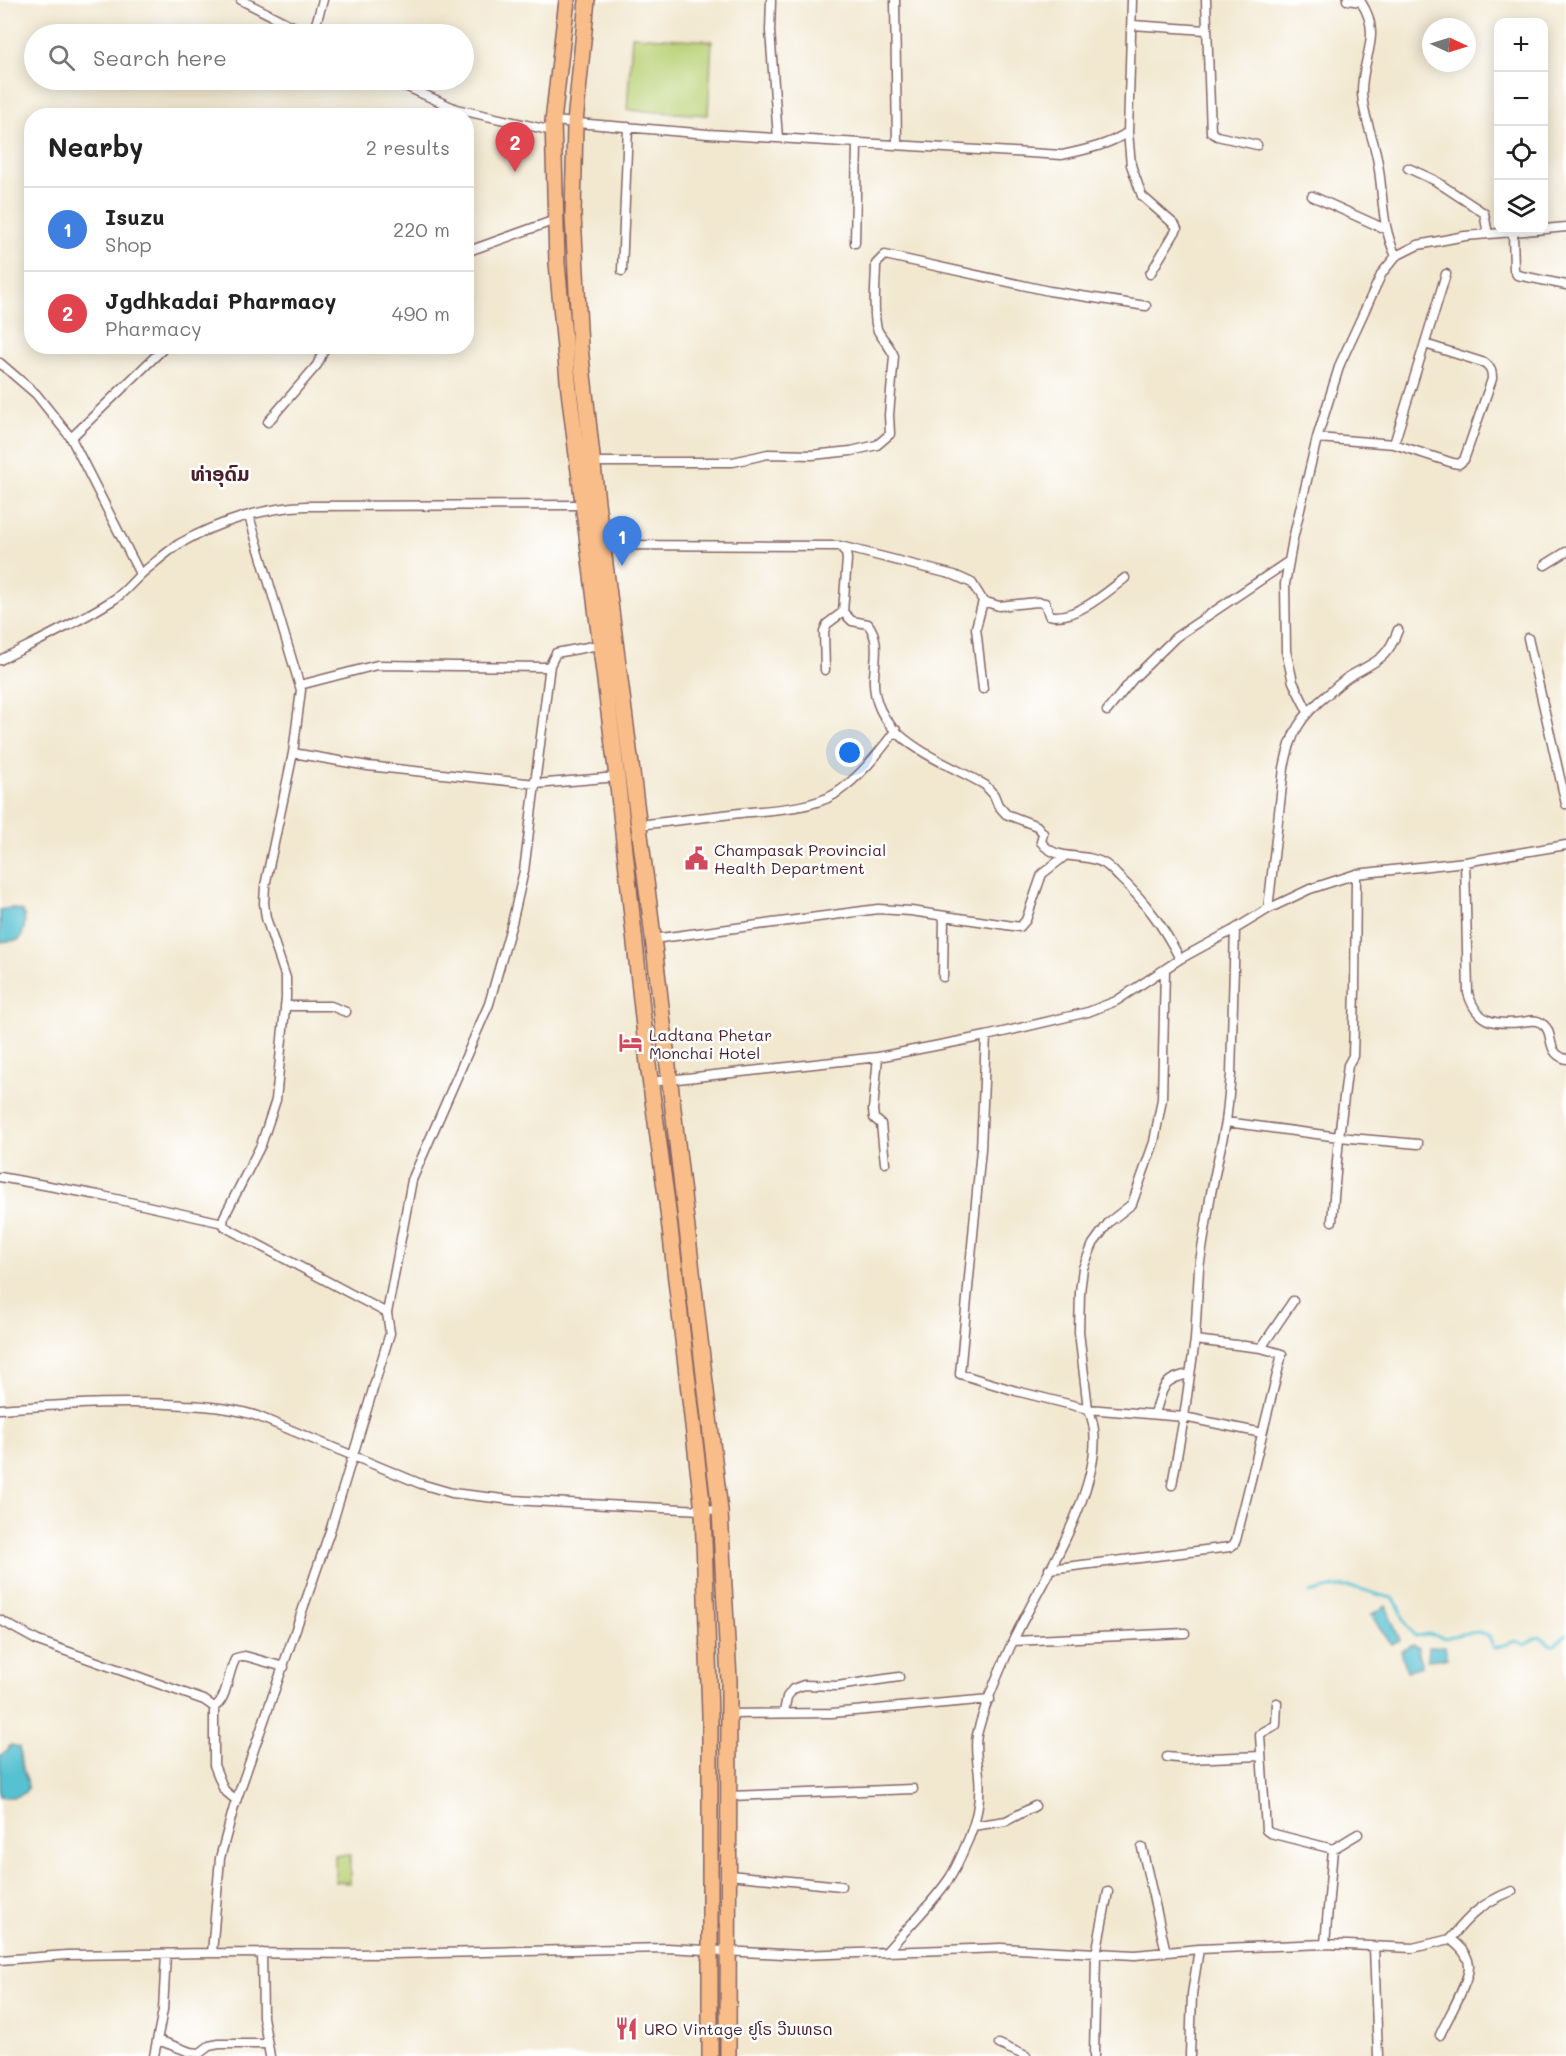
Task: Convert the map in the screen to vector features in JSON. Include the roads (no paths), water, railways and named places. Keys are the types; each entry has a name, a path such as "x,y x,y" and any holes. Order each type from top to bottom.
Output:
{"highway":[{"path":"567,0 553,126 555,220 569,391 590,504 599,645 617,777 650,1082 667,1203 703,1511 710,1678 710,2056"},
{"path":"586,0 575,123 573,215 580,347 593,462 590,504 604,545 720,1511 729,1680 728,2056"},
{"path":"710,1678 729,1680"}],"street":[{"path":"241,0 288,24"},
{"path":"316,24 323,0"},
{"path":"771,0 770,31 778,138"},
{"path":"895,0 897,145"},
{"path":"1132,0 1128,132 1131,165 1142,196 1177,229 1150,274"},
{"path":"1206,0 1211,132 1217,136 1257,145"},
{"path":"1347,0 1361,2 1369,15 1372,28 1362,90 1364,108 1378,161 1385,229 1396,256"},
{"path":"1132,25 1206,30"},
{"path":"414,90 454,108"},
{"path":"474,112 553,126 575,123 1062,155 1102,144 1128,132"},
{"path":"622,272 628,127"},
{"path":"855,243 857,143"},
{"path":"1407,168 1434,180 1484,213 1488,234"},
{"path":"1312,196 1385,229"},
{"path":"474,249 555,220"},
{"path":"1548,229 1566,227"},
{"path":"1307,710 1293,682 1286,651 1285,584 1317,438 1340,364 1382,273 1396,256 1418,245 1465,236 1494,234"},
{"path":"1513,234 1514,270 1517,275 1566,285"},
{"path":"593,462 733,462 768,454 851,451 877,445 890,434 889,415 894,356 877,329 876,264 885,255 1050,291 1146,306"},
{"path":"1394,444 1446,274"},
{"path":"1317,438 1394,444 1459,464 1464,460 1492,379 1490,367 1485,363 1425,344"},
{"path":"71,438 158,354"},
{"path":"268,422 317,365 322,354"},
{"path":"0,363 36,394 71,438 140,574"},
{"path":"0,660 81,619 116,598 140,574 178,545 202,532 249,516 281,508 306,506 590,504"},
{"path":"223,1223 261,1145 276,1100 286,978 266,918 264,903 265,886 293,753 300,685 249,516"},
{"path":"604,545 840,546 954,575 972,584 983,601 999,606 1045,603 1049,615 1054,616 1070,614 1106,593 1125,578"},
{"path":"825,670 827,624 843,612 847,559 846,553 840,546"},
{"path":"1545,565 1566,552"},
{"path":"1107,711 1132,680 1176,637 1289,561"},
{"path":"982,689 976,628 983,601"},
{"path":"843,612 852,621 868,624 874,632 876,644 874,697 880,712 909,744 985,785 1006,813 1037,826 1043,833 1041,842 1047,849 1065,856 1087,857 1105,864 1134,891 1164,928 1180,959"},
{"path":"1268,909 1284,768 1287,751 1297,728 1307,710 1347,677 1385,656 1393,645 1398,630"},
{"path":"1528,638 1566,804"},
{"path":"212,1953 220,1858 236,1800 284,1667 354,1456 390,1333 387,1313 412,1180 480,1026 504,956 524,871 550,665 556,653 616,642"},
{"path":"300,685 377,666 546,667 550,665"},
{"path":"639,825 780,809 811,803 833,795 851,782 874,759 896,730"},
{"path":"293,753 368,766 536,784 617,777"},
{"path":"650,1082 878,1057 986,1036 1088,1012 1116,1002 1180,959 1310,888 1356,874 1466,862 1566,845"},
{"path":"653,939 878,909 911,911 1020,927 1026,920 1042,874 1065,856"},
{"path":"1466,862 1468,993 1473,1008 1481,1017 1492,1022 1532,1020 1541,1023 1547,1030 1553,1050 1566,1059"},
{"path":"1332,1221 1348,1065 1353,1056 1356,874"},
{"path":"943,977 944,916"},
{"path":"1172,1485 1195,1340 1199,1268 1211,1193 1226,1122 1231,1075 1235,929"},
{"path":"886,1952 949,1878 973,1826 979,1804 979,1777 975,1752 977,1735 1012,1641 1074,1521 1086,1491 1095,1434 1088,1409 1079,1332 1083,1268 1093,1244 1109,1222 1132,1204 1154,1142 1162,1099 1165,970"},
{"path":"285,1006 332,1006 346,1012"},
{"path":"986,1036 981,1149 960,1374 1088,1409 1155,1413 1262,1433"},
{"path":"878,1057 873,1110 874,1118 881,1124 885,1163"},
{"path":"1226,1122 1339,1137 1418,1144"},
{"path":"0,1177 91,1193 223,1223 225,1227 387,1313"},
{"path":"1261,1348 1293,1300"},
{"path":"1049,1569 1230,1547 1234,1544 1282,1353 1261,1348 1195,1340"},
{"path":"1155,1413 1163,1387 1173,1377 1189,1374"},
{"path":"0,1410 103,1402 165,1403 232,1408 257,1416 421,1484 452,1493 512,1500 720,1511"},
{"path":"0,1620 38,1641 194,1696 214,1707"},
{"path":"1012,1641 1185,1633"},
{"path":"214,1707 219,1705 223,1698 228,1675 236,1658 245,1656 284,1667"},
{"path":"784,1712 787,1697 793,1689 804,1685 837,1686 899,1677"},
{"path":"729,1714 832,1713 990,1699"},
{"path":"1277,1703 1276,1725 1260,1736 1266,1830 1333,1849 1358,1834"},
{"path":"214,1707 214,1765 224,1790 236,1800"},
{"path":"1167,1757 1186,1759 1261,1756"},
{"path":"729,1796 913,1789"},
{"path":"973,1826 1006,1821 1035,1806"},
{"path":"1142,1848 1166,1952"},
{"path":"1325,1944 1333,1849"},
{"path":"729,1875 841,1886"},
{"path":"0,1960 67,1954 392,1954 667,1948 801,1955 1001,1948 1135,1955 1199,1949 1325,1944 1413,1948 1450,1939 1470,1914 1490,1899 1512,1891"},
{"path":"1094,2056 1096,1954 1108,1892"},
{"path":"1440,2035 1467,1978 1469,1965 1465,1955 1450,1939"},
{"path":"1374,1947 1378,2056"},
{"path":"1190,2056 1192,1994 1199,1949"},
{"path":"262,1953 263,2017 270,2056"},
{"path":"154,2056 163,2010 166,1954"},
{"path":"158,2040 190,2052 200,2053 209,2046 219,2044 268,2044"},
{"path":"999,2044 1026,2056"}],"water":[{"path":"12,908 23,911 25,922 23,934 19,940 0,942 0,910"},
{"path":"1386,1606 1400,1640 1391,1644 1371,1615"},
{"path":"1413,1645 1419,1648 1418,1654 1422,1666 1407,1671 1401,1651"},
{"path":"1445,1646 1447,1658 1427,1660 1428,1647"},
{"path":"11,1745 19,1747 27,1786 20,1796 0,1796 0,1755 8,1751"}],"waterway":[{"path":"1310,1593 1329,1588 1349,1587 1393,1598 1407,1627 1415,1636 1428,1634 1445,1638 1479,1632 1488,1635 1494,1648 1516,1641 1525,1645 1541,1637 1551,1645 1555,1645 1566,1635"}],"place":[{"name":"Jgdhkadai Pharmacy","path":"515,172"},
{"name":"Isuzu","path":"622,566"},
{"name":"Champasak Provincial Health Department","path":"696,858"},
{"name":"Ladtana Phetar Monchai Hotel","path":"631,1043"},
{"name":"URO Vintage ຢູໂຣ ວີນເທຣດ","path":"626,2028"}],"district":[{"name":"ທ່າອຸດົມ","path":"220,473"}]}
